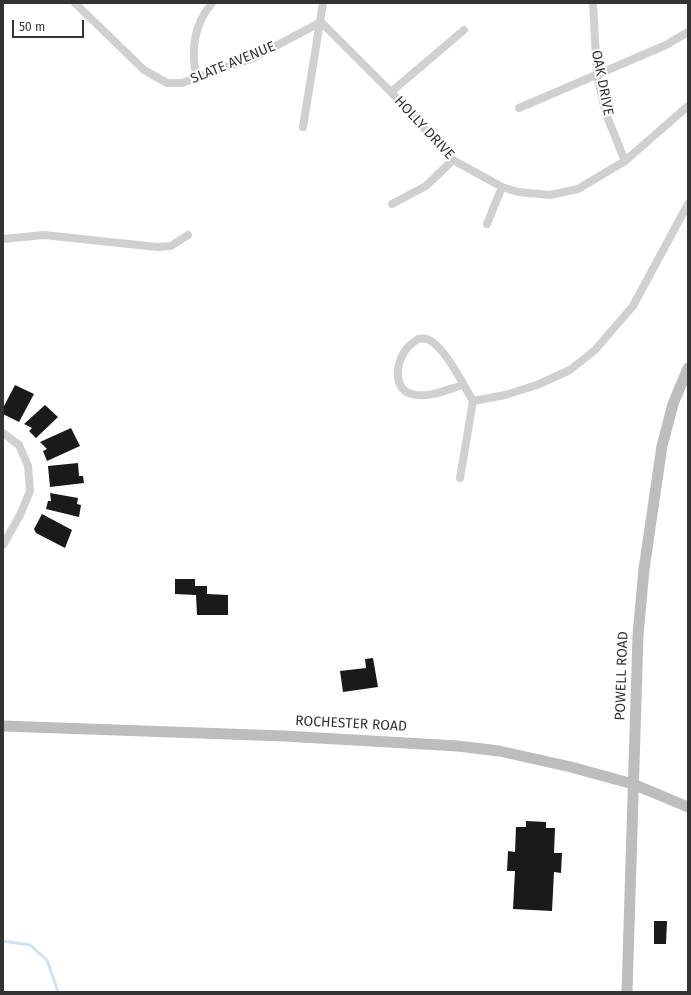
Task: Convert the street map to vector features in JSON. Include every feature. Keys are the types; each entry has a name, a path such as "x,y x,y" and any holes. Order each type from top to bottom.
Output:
{"street":[{"name":"SLATE AVENUE","path":"75,3 144,70 155,78 167,83 182,83 253,58 321,22"},
{"path":"303,127 323,3"},
{"name":"OAK DRIVE","path":"593,3 597,75 606,114 625,161"},
{"path":"197,78 193,64 195,38 199,23 210,4"},
{"name":"HOLLY DRIVE","path":"321,22 391,92 453,160 502,188 518,192 550,195 578,189 625,161 688,106"},
{"path":"391,92 464,30"},
{"path":"519,108 666,45 688,32"},
{"path":"392,204 426,186 453,160"},
{"path":"487,224 502,188"},
{"path":"473,401 505,395 537,385 570,370 595,350 633,306 688,204"},
{"path":"3,239 44,235 157,247 171,246 188,235"},
{"path":"460,478 473,401 463,385 443,353 436,345 427,339 418,339 403,354 400,362 398,380 405,391 411,394 429,394 463,385"},
{"name":"POWELL ROAD","path":"627,992 638,635 644,569 662,446 673,404 688,368"},
{"path":"3,433 19,445 28,466 30,491 20,515 3,545"},
{"name":"ROCHESTER ROAD","path":"3,726 284,736 458,746 533,758 571,766 633,784 688,807"}],"building":[{"path":"15,385 34,394 19,422 3,414 3,408"},
{"path":"45,405 58,417 36,438 29,431 32,428 24,424"},
{"path":"71,428 80,446 47,461 43,451 47,449 40,442"},
{"path":"78,463 79,476 83,476 84,483 50,487 48,466"},
{"path":"50,493 78,498 77,504 81,505 79,517 46,509 48,501 51,501"},
{"path":"42,514 72,530 65,548 36,533 34,529"},
{"path":"175,579 195,579 195,586 207,586 207,594 228,595 228,615 197,615 196,595 175,594"},
{"path":"373,658 378,687 343,692 340,671 366,668 365,659"},
{"path":"526,821 546,822 546,828 555,828 554,853 562,853 561,873 554,872 552,911 513,909 515,871 507,871 508,851 515,852 516,827 526,827"},
{"path":"654,921 667,921 666,944 654,944"}],"waterway":[{"path":"3,941 30,945 47,960 58,992"}]}
